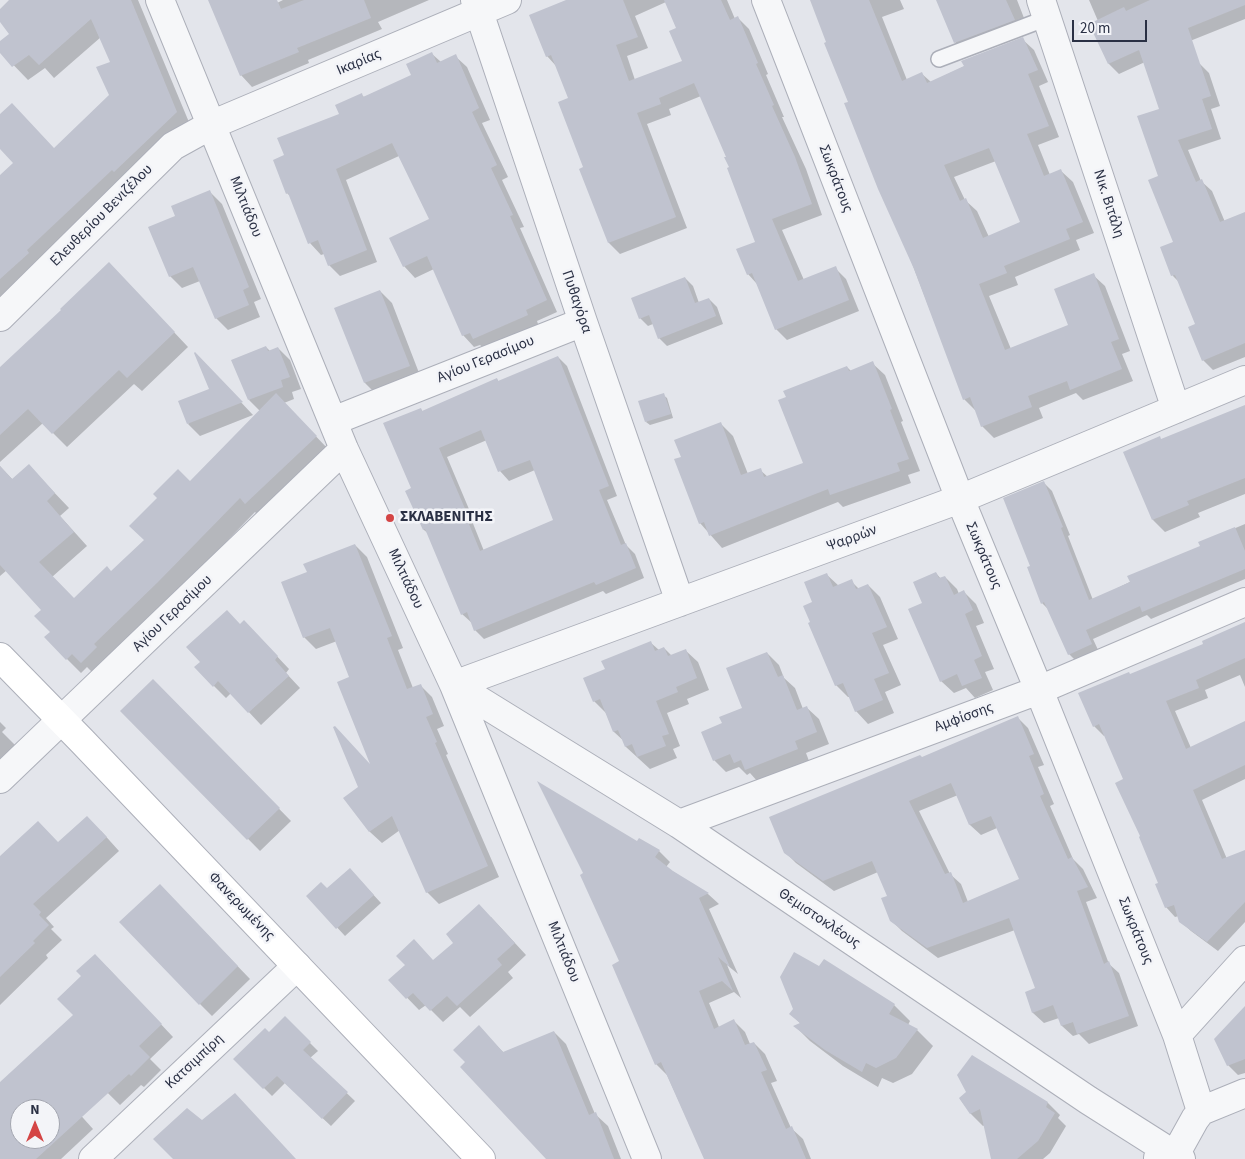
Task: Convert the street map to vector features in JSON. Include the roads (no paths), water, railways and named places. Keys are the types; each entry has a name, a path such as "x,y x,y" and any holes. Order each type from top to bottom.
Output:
{"street":[{"name":"Μιλτιάδου","path":"160,0 344,449 454,685 647,1159"},
{"name":"Ικαρίας","path":"211,125 477,6 507,0"},
{"name":"Σωκράτους","path":"766,0 960,499 1039,690 1177,1035 1201,1112"},
{"name":"Πυθαγόρα","path":"477,6 583,322 680,602"},
{"name":"Νικ. Βιτάλη","path":"1044,9 1176,409"},
{"name":"Ελευθερίου Βενιζέλου","path":"0,317 173,146 211,125"},
{"name":"Αγίου Γερασίμου","path":"333,421 583,322"},
{"name":"Ψαρρών","path":"454,685 960,499 1245,380"},
{"name":"Αγίου Γερασίμου","path":"0,779 344,449"},
{"name":"Αμφίσσης","path":"679,824 1039,690 1245,602"},
{"name":"Φανερωμένης","path":"0,657 481,1159"},
{"name":"Θεμιστοκλέους","path":"454,685 679,824 1088,1100 1168,1158"},
{"path":"1177,1035 1245,960"},
{"name":"Κατσιμπίρη","path":"93,1159 297,966"},
{"path":"1168,1158 1201,1112 1245,1093"}],"lane":[{"path":"939,58 1044,9"}],"place":[{"name":"ΣΚΛΑΒΕΝΙΤΗΣ","path":"390,518"}]}
